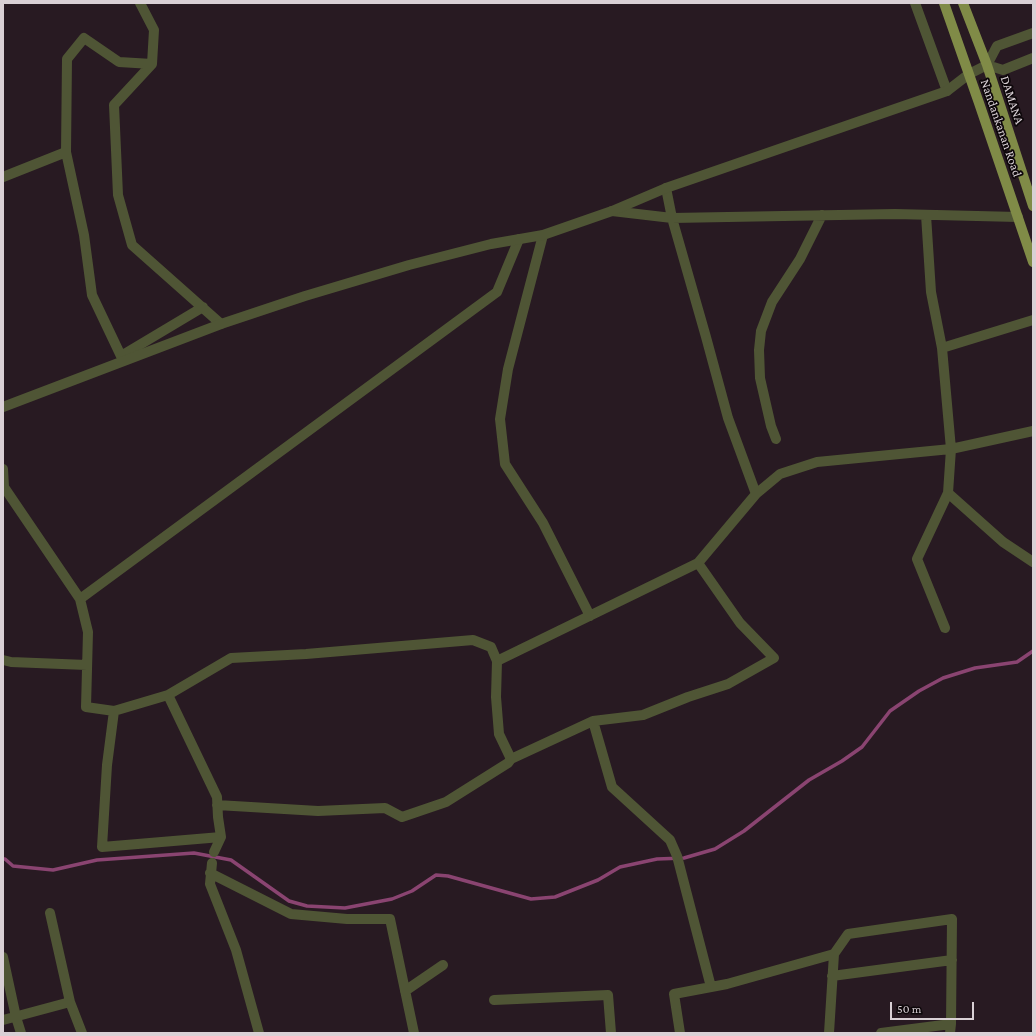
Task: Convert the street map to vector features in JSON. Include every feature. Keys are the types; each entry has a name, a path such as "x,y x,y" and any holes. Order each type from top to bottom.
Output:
{"main road":[{"name":"Nandankanan Road","path":"944,3 1033,262"},
{"name":"DAMANA","path":"963,3 987,65 1033,206"}],"street":[{"path":"140,3 154,30 152,64 114,106 118,195 132,245 221,324"},
{"path":"915,3 947,90"},
{"path":"3,407 221,324 305,296 410,265 491,244 543,235 612,211 666,188 947,90 969,74 987,65 997,46 1033,33"},
{"path":"152,64 119,62 84,38 67,59 66,152 84,235 92,296 121,356 203,307"},
{"path":"987,65 1003,70 1033,58"},
{"path":"3,177 66,152"},
{"path":"666,188 672,218 728,418 756,494"},
{"path":"612,211 672,218 822,215 1018,217"},
{"path":"776,439 771,426 760,378 759,350 761,330 772,302 800,259 822,215"},
{"path":"926,215 931,292 942,348 951,450 948,493 917,559 944,628"},
{"path":"543,235 508,369 500,419 505,464 542,523 590,616"},
{"path":"80,599 497,292 519,239"},
{"path":"942,348 1033,320"},
{"path":"497,661 698,563 756,494 780,474 816,462 951,450 1033,431"},
{"path":"3,469 4,487 80,599 88,632 86,707 114,711 168,695 231,658 306,654 473,640 491,647 497,661 496,697 499,734 511,759"},
{"path":"948,493 1003,542 1033,562"},
{"path":"218,805 318,812 385,808 402,818 446,802 508,763 511,759 593,721 643,715 688,697 728,684 774,658 740,623 698,563"},
{"path":"3,660 11,662 87,665"},
{"path":"168,695 218,797 220,837 214,852"},
{"path":"114,711 107,765 102,847 220,837"},
{"path":"593,721 612,787 670,840 676,856 711,987"},
{"path":"259,1033 236,950 210,884 211,868 291,914 347,919 390,919 414,1033"},
{"path":"50,913 70,1002 82,1033"},
{"path":"829,1033 834,954 848,934 952,919 950,1028 881,1033"},
{"path":"680,1033 674,994 727,984 834,954"},
{"path":"3,957 16,1017 22,1033"},
{"path":"832,976 952,960"},
{"path":"405,991 443,965"},
{"path":"494,1000 608,995 611,1033"},
{"path":"3,1020 70,1002"}],"waterway":[{"path":"3,859 13,866 53,870 97,860 194,853 231,860 289,901 307,906 345,908 392,899 412,891 436,875 448,876 531,899 555,897 598,880 620,867 657,859 684,858 715,849 744,831 809,780 842,761 862,747 890,711 919,691 943,678 975,668 1017,662 1033,651"}]}
